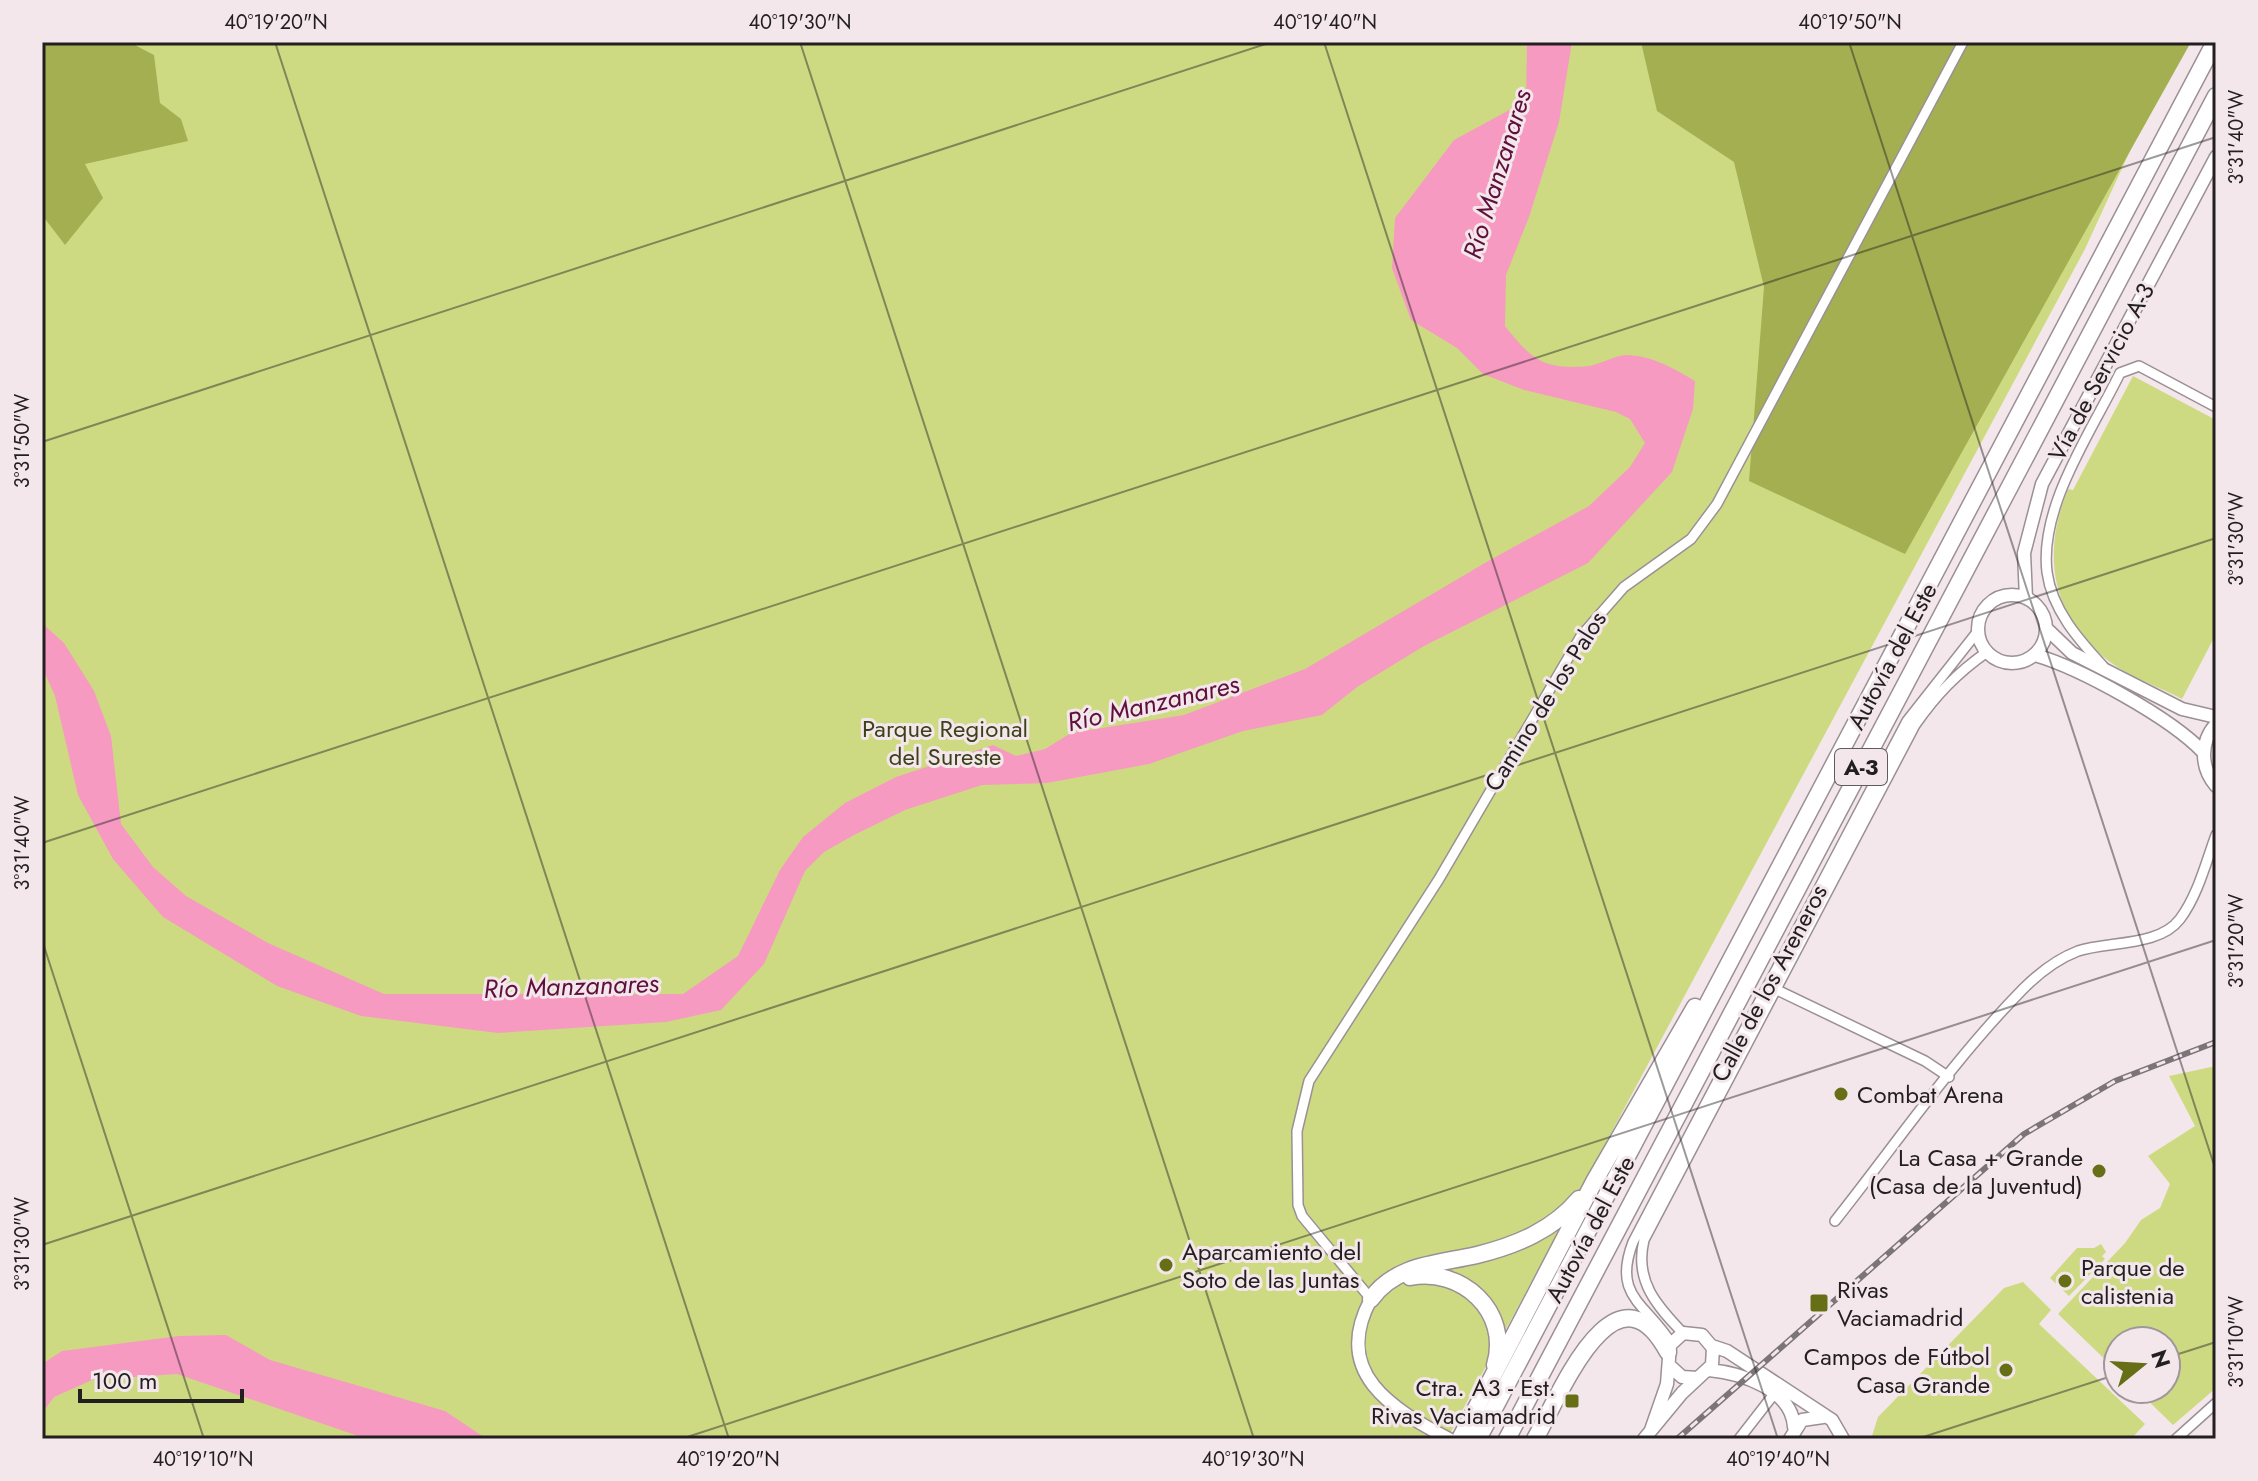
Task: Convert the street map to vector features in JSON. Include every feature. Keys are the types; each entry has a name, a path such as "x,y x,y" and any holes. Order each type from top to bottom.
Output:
{"highway":[{"name":"Autovía del Este","path":"1478,1439 2215,42"},
{"name":"Autovía del Este","path":"1507,1439 2216,96"},
{"path":"1460,1439 1595,1180 1703,994 1722,976"},
{"path":"1371,1299 1381,1286 1417,1267 1525,1240 1564,1217 1595,1180"},
{"path":"1371,1299 1404,1278 1425,1274 1452,1279 1469,1288 1485,1303 1496,1333 1496,1360 1486,1391"},
{"path":"1535,1439 1588,1342 1609,1325 1628,1319 1645,1323 1655,1329 1670,1354"}],"street":[{"name":"Camino de los Palos","path":"1371,1299 1302,1216 1298,1205 1297,1131 1309,1081 1439,879 1581,636 1624,587 1691,539 1717,504 1963,42"},
{"name":"Vía de Servicio A-3","path":"2026,598 2024,553 2042,484 2216,157"},
{"path":"2105,669 2077,637 2056,600 2047,572 2051,512 2120,373 2139,366 2216,407"},
{"path":"2015,595 2026,598 2043,613 2047,629 2042,647 2035,655 2026,661 2005,663 1987,652 1978,631 1984,609 1993,601 2015,595"},
{"path":"2047,629 2069,651 2182,709 2216,717"},
{"name":"Calle de los Areneros","path":"1670,1354 1655,1322 1641,1311 1630,1292 1625,1262 1633,1242 1907,721 1978,631"},
{"name":"Calle de los Areneros","path":"1683,1333 1658,1308 1643,1279 1644,1240 1915,725 1935,696 1959,672 1987,652"},
{"path":"2035,655 2062,664 2171,725 2203,752"},
{"path":"2216,724 2206,739 2203,752 2207,773 2216,786"},
{"path":"1835,1221 1949,1077 2022,990 2048,966 2077,952 2153,936 2179,921 2190,903 2216,835"},
{"path":"1775,989 1925,1061 1949,1077"},
{"path":"1371,1299 1359,1333 1360,1354 1370,1382 1388,1404 1449,1439"},
{"path":"1648,1434 1670,1354 1683,1333 1700,1334 1712,1346 1731,1353 1837,1424 1843,1439"},
{"path":"1648,1434 1704,1374 1714,1357 1712,1346"},
{"path":"1670,1354 1682,1377 1704,1374 1740,1376 1774,1394 1790,1410 1792,1433"},
{"path":"1739,1439 1774,1394"},
{"path":"2176,1439 2216,1403"},
{"path":"1792,1433 1807,1417 1823,1417"}],"green space":[{"name":"Parque Regional del Sureste","path":"42,42 2180,42 2085,249 1447,1439 42,1439"},
{"path":"42,42 129,42 154,55 160,103 181,119 188,141 85,164 103,198 65,245 42,215"},
{"path":"1641,42 2191,42 1905,554 1749,481 1764,287 1734,162 1657,111"},
{"path":"2133,376 2216,420 2216,634 2182,699 2118,667 2090,645 2075,626 2057,583 2055,537 2068,489 2073,490"},
{"path":"2216,1066 2216,1388 2173,1425 2152,1405 2182,1405 2182,1325 2102,1325 2102,1357 2058,1314 2125,1243 2141,1220 2160,1208 2170,1184 2148,1156 2195,1126 2169,1076"},
{"path":"2101,1244 2106,1252 2102,1256 2105,1259 2069,1296 2050,1278 2077,1248 2094,1248"},
{"name":"Campos de Fútbol Casa Grande","path":"2023,1282 2051,1310 2039,1324 2102,1383 2102,1405 2125,1405 2145,1424 2131,1439 1871,1439 1878,1417 2004,1288"}],"water":[{"name":"Río Manzanares","path":"1527,42 1572,42 1559,122 1529,217 1506,275 1505,326 1523,348 1540,361 1550,364 1589,366 1626,355 1644,357 1695,381 1693,409 1672,472 1588,563 1424,646 1357,687 1322,715 1243,731 1149,764 1047,783 982,785 905,810 854,835 824,852 805,871 764,964 721,1010 666,1022 498,1033 361,1016 277,986 163,917 113,859 78,795 55,696 42,667 42,623 64,643 94,691 111,736 121,824 153,867 186,896 268,943 384,994 683,994 738,956 780,870 803,837 845,803 896,777 993,745 1016,756 1045,749 1071,733 1184,715 1305,669 1490,560 1589,506 1630,467 1645,443 1630,419 1616,412 1524,390 1483,374 1457,348 1411,320 1392,268 1395,218 1454,140 1526,101"},
{"path":"226,1335 270,1360 445,1411 487,1439 367,1439 177,1374 92,1380 54,1397 42,1413 42,1364 62,1351 179,1336"}],"railway":[{"path":"1677,1439 2024,1134 2115,1081 2216,1042"}],"place":[{"name":"Combat Arena","path":"1841,1094"},
{"name":"La Casa + Grande (Casa de la Juventud)","path":"2099,1171"},
{"name":"Aparcamiento del Soto de las Juntas","path":"1166,1265"},
{"name":"Parque de calistenia","path":"2065,1281"},
{"name":"Rivas Vaciamadrid","path":"1819,1303"},
{"name":"Campos de Fútbol Casa Grande","path":"2006,1370"},
{"name":"Ctra. A3 - Est. Rivas Vaciamadrid","path":"1572,1401"}]}
